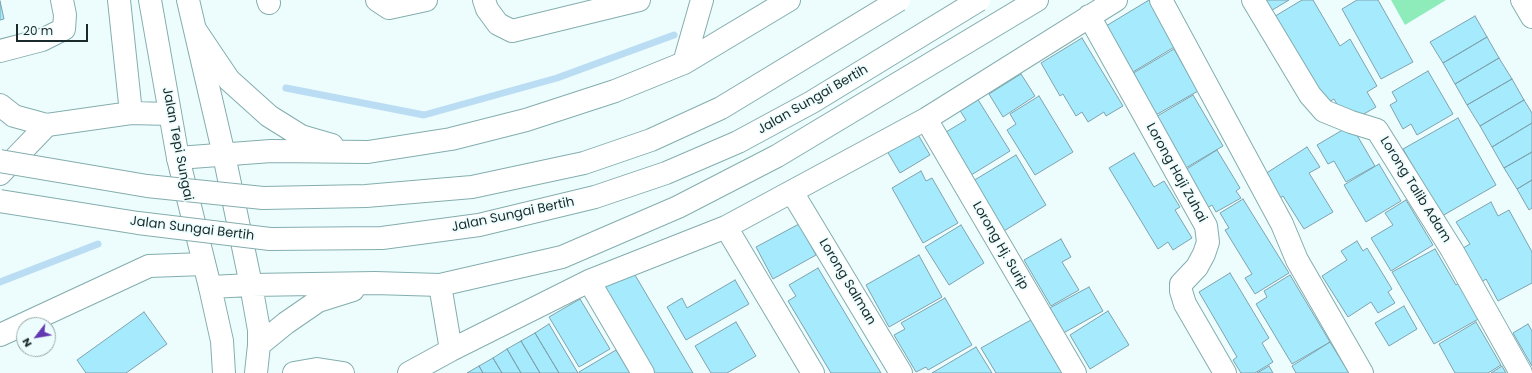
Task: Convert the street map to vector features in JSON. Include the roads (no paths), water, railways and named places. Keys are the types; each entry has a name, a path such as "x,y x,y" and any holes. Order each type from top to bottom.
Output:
{"street":[{"path":"0,51 42,40 64,29 65,15 62,0"},
{"path":"119,0 131,113"},
{"name":"Jalan Tepi Sungai","path":"150,0 178,158 222,341 224,373"},
{"path":"188,0 224,155 251,285 259,345 256,373"},
{"path":"377,0 389,8 426,0"},
{"path":"484,0 487,9 498,24 512,31 640,0"},
{"path":"684,63 702,0"},
{"path":"178,158 271,151 368,152 451,139 526,120 615,91 684,63 789,0"},
{"path":"0,161 148,186 264,198 366,196 472,187 584,163 651,140 721,108 899,0"},
{"name":"Jalan Sungai Bertih","path":"0,201 138,223 270,239 382,238 479,225 595,197 666,173 738,142 812,102 979,0"},
{"path":"210,287 375,283 440,285 562,257 678,207 777,156 1037,0"},
{"path":"409,373 451,350 589,281 726,227 926,119 1116,0"},
{"path":"1161,0 1282,224 1297,260 1362,373"},
{"name":"Lorong Talib Adam","path":"1253,0 1310,95 1324,111 1351,122 1377,130 1452,250 1521,373"},
{"path":"1522,0 1532,17"},
{"name":"Lorong Haji Zuhai","path":"1089,16 1206,226 1208,242 1204,254 1197,267 1181,284 1181,291 1185,304 1225,373"},
{"path":"196,31 229,80 269,116 301,136 332,145 368,152"},
{"path":"0,105 14,116 47,125 131,113 170,114"},
{"name":"Lorong Hj. Surip","path":"926,119 1074,373"},
{"path":"0,174 47,125"},
{"name":"Lorong Salman","path":"792,192 901,373"},
{"path":"726,227 813,373"},
{"path":"0,335 149,266 204,264"},
{"path":"589,281 643,373"},
{"path":"259,345 286,323 318,301 375,283"},
{"path":"440,285 451,350"},
{"path":"294,373 317,369 343,373"}],"waterway":[{"path":"286,88 424,115 557,78 674,35"},
{"path":"0,282 98,244"}]}
